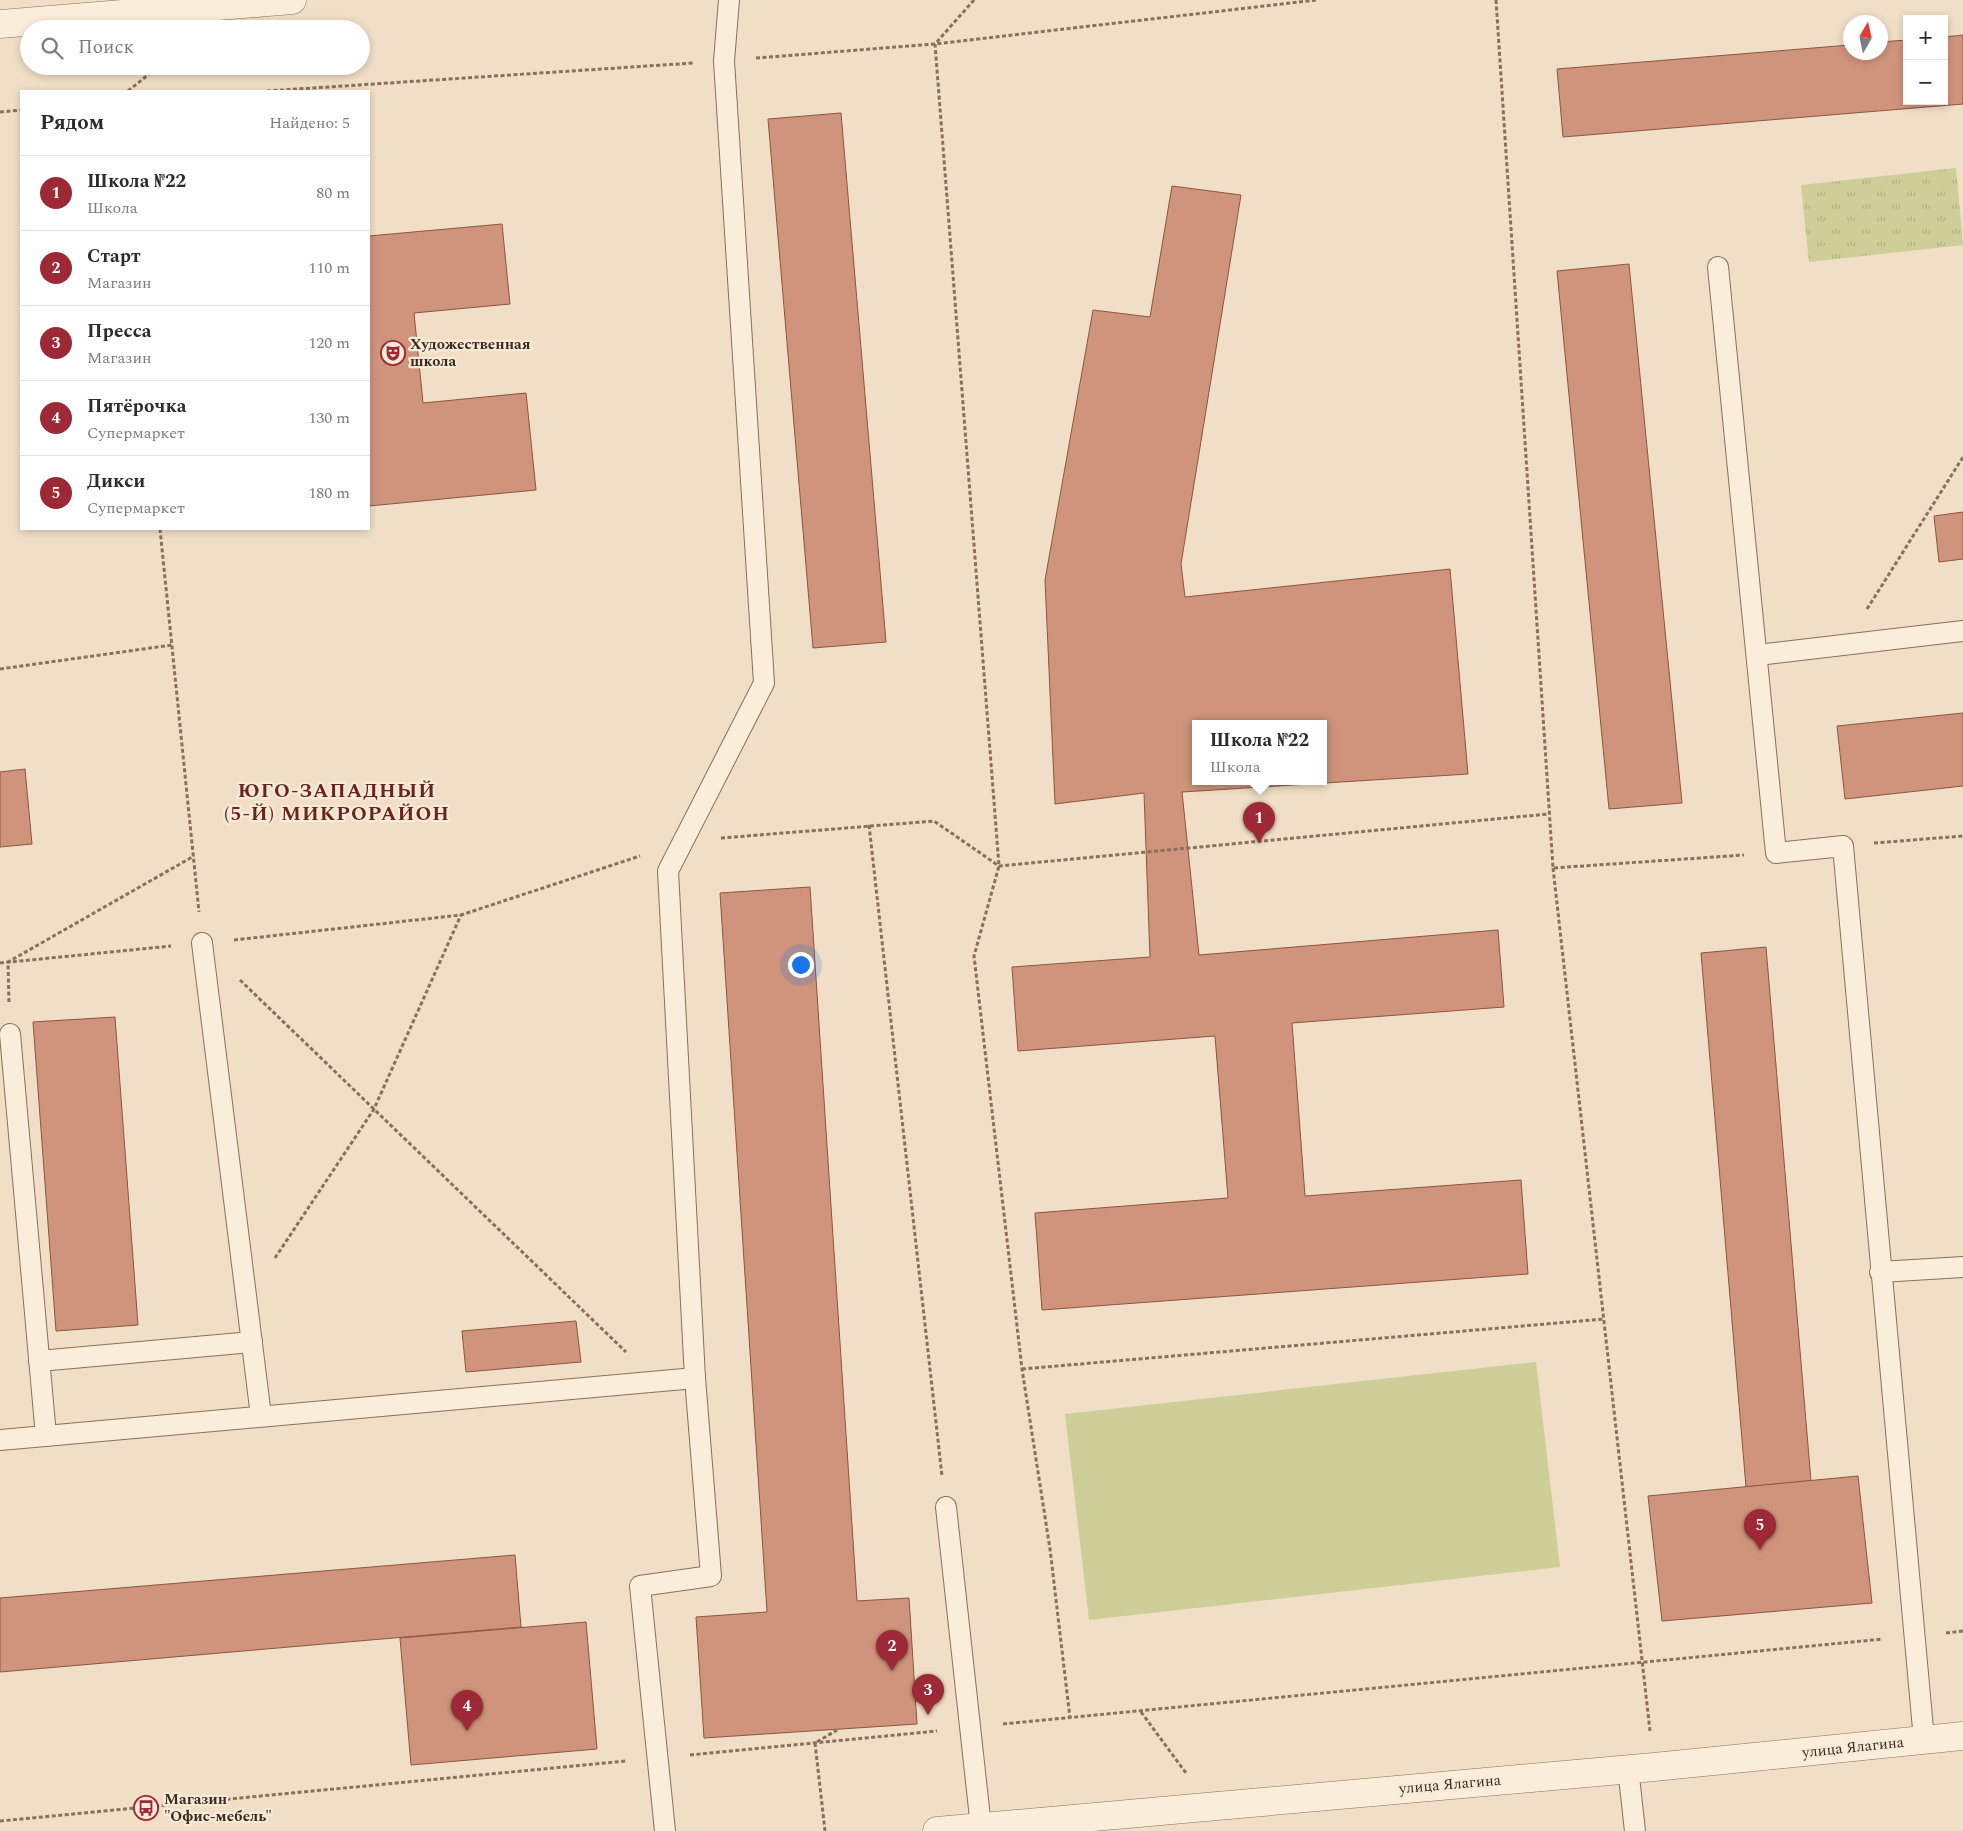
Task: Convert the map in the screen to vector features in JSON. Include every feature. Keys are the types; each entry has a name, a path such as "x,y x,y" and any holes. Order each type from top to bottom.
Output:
{"street":[{"path":"46,20 292,0"},
{"path":"0,24 20,22"},
{"name":"улица Ялагина","path":"937,1831 1963,1736"}],"lane":[{"path":"665,1831 640,1586 711,1576 695,1378 668,903 668,871 764,683 724,61 729,0"},
{"path":"1718,267 1758,655 1776,853 1843,846 1880,1272 1924,1740"},
{"path":"1758,655 1963,631"},
{"path":"202,943 261,1416"},
{"path":"10,1034 46,1436"},
{"path":"1880,1272 1963,1266"},
{"path":"39,1361 252,1342"},
{"path":"0,1440 695,1378"},
{"path":"946,1507 981,1827"},
{"path":"1635,1831 1641,1767"}],"path":[{"path":"974,0 935,44 999,866 974,956 1022,1369 1050,1549 1070,1718"},
{"path":"282,90 724,61 935,44 1316,0"},
{"path":"1496,0 1548,814 1604,1319 1641,1767"},
{"path":"129,90 148,75"},
{"path":"0,112 20,110"},
{"path":"1844,645 1963,457"},
{"path":"160,530 202,943 657,1382"},
{"path":"0,669 172,646"},
{"path":"0,962 202,943 461,915 683,842 934,821 999,866 1548,814"},
{"path":"869,825 946,1507"},
{"path":"1843,846 1963,836"},
{"path":"1553,868 1776,853"},
{"path":"8,962 194,856"},
{"path":"247,1300 374,1109 461,915"},
{"path":"8,962 10,1034"},
{"path":"1022,1369 1604,1319"},
{"path":"1140,1711 1210,1806"},
{"path":"824,1831 815,1743 837,1730"}],"green space":[{"path":"1956,168 1963,245 1809,262 1801,185"},
{"path":"1536,1362 1560,1567 1089,1620 1065,1414"}],"building":[{"path":"1963,35 1963,104 1563,137 1557,69 1843,46 1843,60 1888,60 1888,41 1903,40 1903,105 1948,105 1948,37"},
{"path":"841,113 886,642 813,648 768,119"},
{"path":"1172,186 1241,195 1181,564 1185,597 1450,569 1468,774 1327,783 1327,720 1192,720 1192,785 1293,785 1182,792 1199,955 1498,930 1504,1007 1292,1023 1305,1196 1521,1180 1528,1274 1042,1310 1035,1213 1228,1198 1215,1036 1018,1051 1012,967 1150,957 1144,793 1055,804 1045,580 1093,310 1150,317"},
{"name":"Художественная школа","path":"502,224 510,304 414,313 423,403 526,393 536,490 370,506 370,236"},
{"path":"1629,264 1682,803 1609,809 1557,271"},
{"path":"1963,512 1963,559 1939,562 1934,516"},
{"path":"1963,713 1963,786 1845,799 1837,726"},
{"path":"25,769 32,844 0,847 0,772"},
{"path":"810,887 857,1601 909,1598 917,1724 704,1738 696,1617 767,1612 720,893"},
{"path":"1766,947 1811,1481 1746,1487 1701,953"},
{"path":"115,1017 138,1325 56,1331 33,1022"},
{"path":"576,1321 581,1362 466,1372 462,1331"},
{"path":"1858,1476 1872,1603 1662,1621 1648,1496"},
{"path":"515,1555 521,1627 0,1672 0,1598"},
{"path":"586,1622 597,1749 411,1765 400,1638"}],"place":[{"name":"Художественная школа","path":"393,353"},
{"name":"Школа №22","path":"1259,843"},
{"name":"Дикси","path":"1760,1550"},
{"name":"Старт","path":"892,1671"},
{"name":"Пресса","path":"928,1715"},
{"name":"Пятёрочка","path":"467,1731"},
{"name":"Магазин \"Офис-мебель\"","path":"146,1808"}],"district":[{"name":"ЮГО-ЗАПАДНЫЙ (5-Й) МИКРОРАЙОН","path":"337,802"}]}
